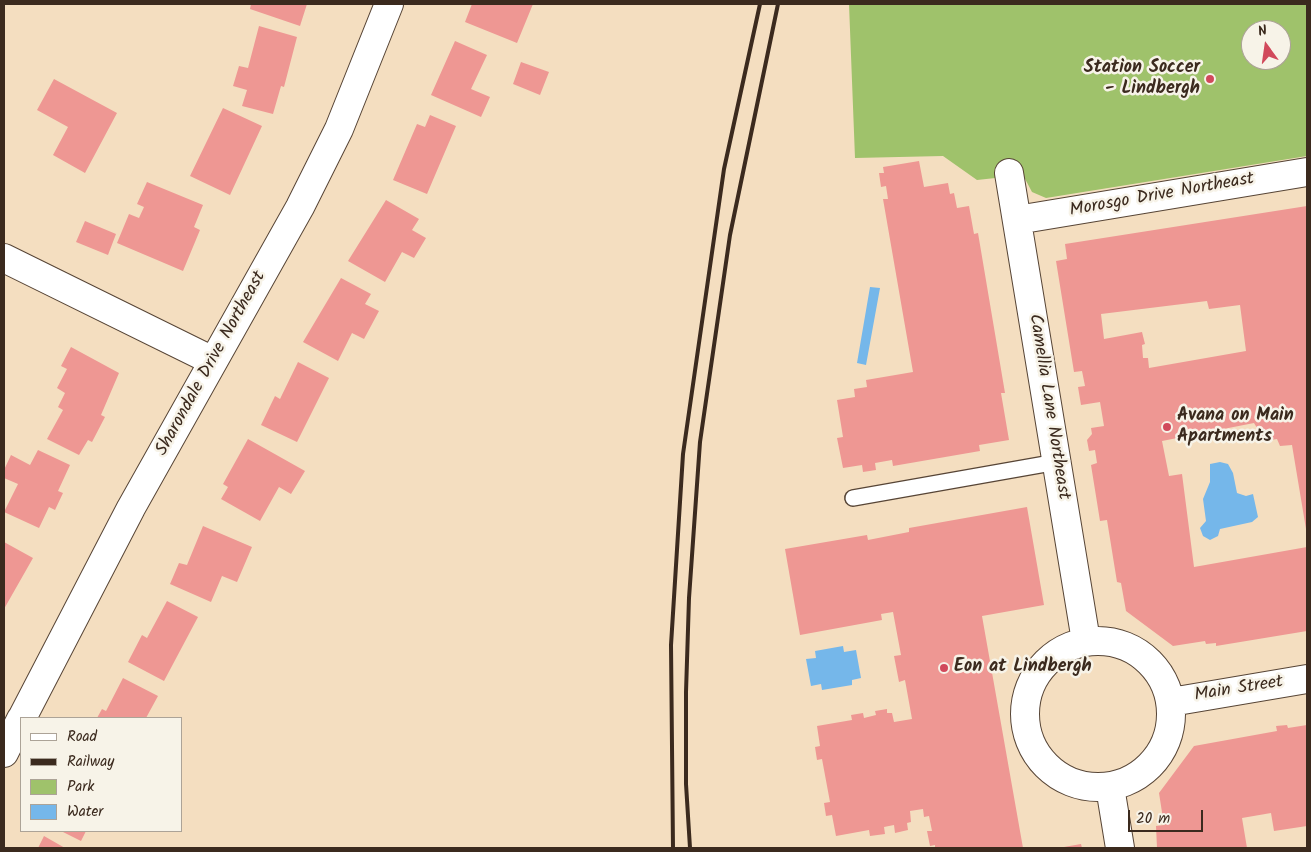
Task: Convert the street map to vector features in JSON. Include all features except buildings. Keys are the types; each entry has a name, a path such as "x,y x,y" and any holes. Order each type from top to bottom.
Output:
{"street":[{"name":"Sharondale Drive Northeast","path":"23,717 131,508 300,207 339,128 389,4"},
{"name":"Morosgo Drive Northeast","path":"1017,220 1307,172"},
{"name":"Camellia Lane Northeast","path":"1010,173 1086,641"},
{"path":"4,258 213,361"},
{"path":"1086,641 1109,641 1132,648 1150,661 1164,680 1171,702 1172,725 1164,747 1151,766 1132,780 1110,787 1087,787 1065,780 1046,766 1032,748 1025,726 1025,703 1032,681 1045,662 1064,648 1086,641"},
{"name":"Main Street","path":"1171,702 1307,679"},
{"name":"Sharondale Drive Northeast","path":"4,753 20,723"},
{"path":"1110,787 1120,848"}],"lane":[{"path":"853,498 1056,462"}],"green space":[{"path":"849,4 1307,4 1307,156 1046,198 1032,192 1023,175 977,180 943,156 855,158"}],"water":[{"path":"870,287 880,288 866,365 857,363"},
{"path":"1220,462 1228,464 1233,473 1237,493 1246,496 1253,494 1258,517 1252,522 1220,529 1218,536 1210,540 1203,536 1200,528 1206,521 1203,499 1210,482 1210,464"},
{"path":"843,646 844,652 856,650 861,678 852,680 852,685 822,690 821,684 811,686 806,659 816,658 815,651"}],"railway":[{"path":"673,848 671,645 683,454 724,169 760,4"},
{"path":"690,848 686,784 686,692 689,598 700,442 730,235 778,4"}],"place":[{"name":"Station Soccer - Lindbergh","path":"1210,79"},
{"name":"Avana on Main Apartments","path":"1167,427"},
{"name":"Eon at Lindbergh","path":"944,668"}]}
